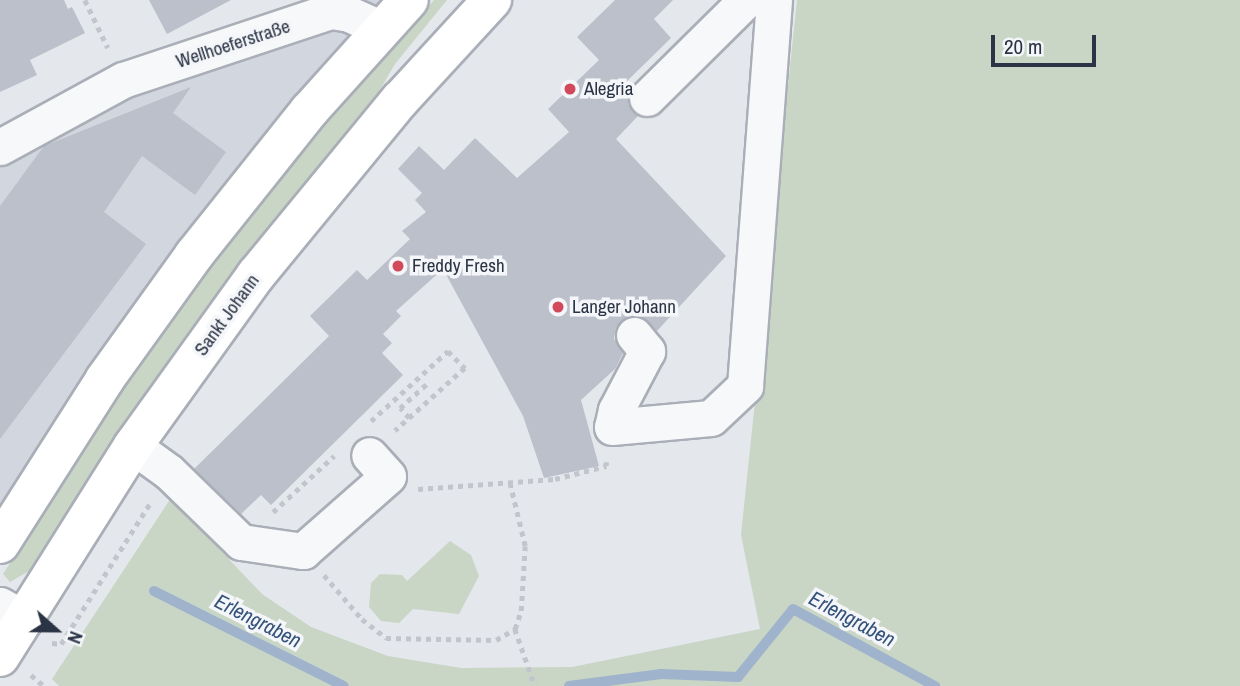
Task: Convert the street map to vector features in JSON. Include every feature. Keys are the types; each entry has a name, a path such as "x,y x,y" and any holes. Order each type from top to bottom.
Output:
{"main road":[{"path":"0,544 105,379 194,255 409,0"},
{"name":"Sankt Johann","path":"0,657 26,622 133,446 320,194 492,0"}],"street":[{"path":"647,98 746,0"},
{"path":"634,335 647,351 615,410 612,427 711,418 745,386 774,0"},
{"name":"Wellhoeferstraße","path":"0,147 123,80 331,11 349,14 382,29"},
{"path":"133,446 169,472 241,541 303,551 388,476 369,455"}],"path":[{"path":"85,0 123,80"},
{"path":"369,455 465,368 449,351 436,361"},
{"path":"409,418 400,408 430,381"},
{"path":"375,490 509,484 555,479 606,466"},
{"path":"26,622 61,644 169,472"},
{"path":"303,551 362,619 386,638 496,640 514,629 522,611 525,546 509,484"},
{"path":"514,629 535,686"}],"shaded area":[{"path":"335,0 390,0 0,514 0,145"}],"green space":[{"path":"434,0 447,0 395,64 368,110 38,566 10,582 3,574 133,373 266,194"},
{"path":"797,0 1240,0 1240,686 59,686 52,679 171,498 262,594 311,627 388,656 461,668 572,667 760,629 741,535"},
{"path":"450,541 471,555 479,576 459,614 413,609 399,623 381,621 369,607 371,583 380,574 402,575 407,581"}],"building":[{"path":"0,0 64,0 68,9 72,7 85,33 30,60 37,75 0,92"},
{"path":"149,0 231,0 167,34"},
{"path":"615,0 673,0 654,19 671,38 622,86 628,92 628,104 638,116 616,139 726,256 657,331 642,317 632,315 616,327 614,339 623,353 615,369 581,400 599,466 544,478 523,416 443,269 396,311 401,316 383,334 392,343 382,353 403,375 271,505 261,495 241,514 194,469 329,336 310,316 357,270 367,280 410,239 402,231 426,212 415,200 422,193 398,169 419,146 444,170 475,138 517,178 569,132 548,109 599,60 577,37"},
{"path":"191,87 173,113 226,152 195,195 142,156 104,212 146,244 0,439 0,206 44,146"}],"waterway":[{"name":"Erlengraben","path":"154,591 344,686"},
{"name":"Erlengraben","path":"569,686 661,674 738,677 793,609 935,686"}],"place":[{"name":"Alegria","path":"570,89"},
{"name":"Freddy Fresh","path":"398,266"},
{"name":"Langer Johann","path":"558,307"}]}
